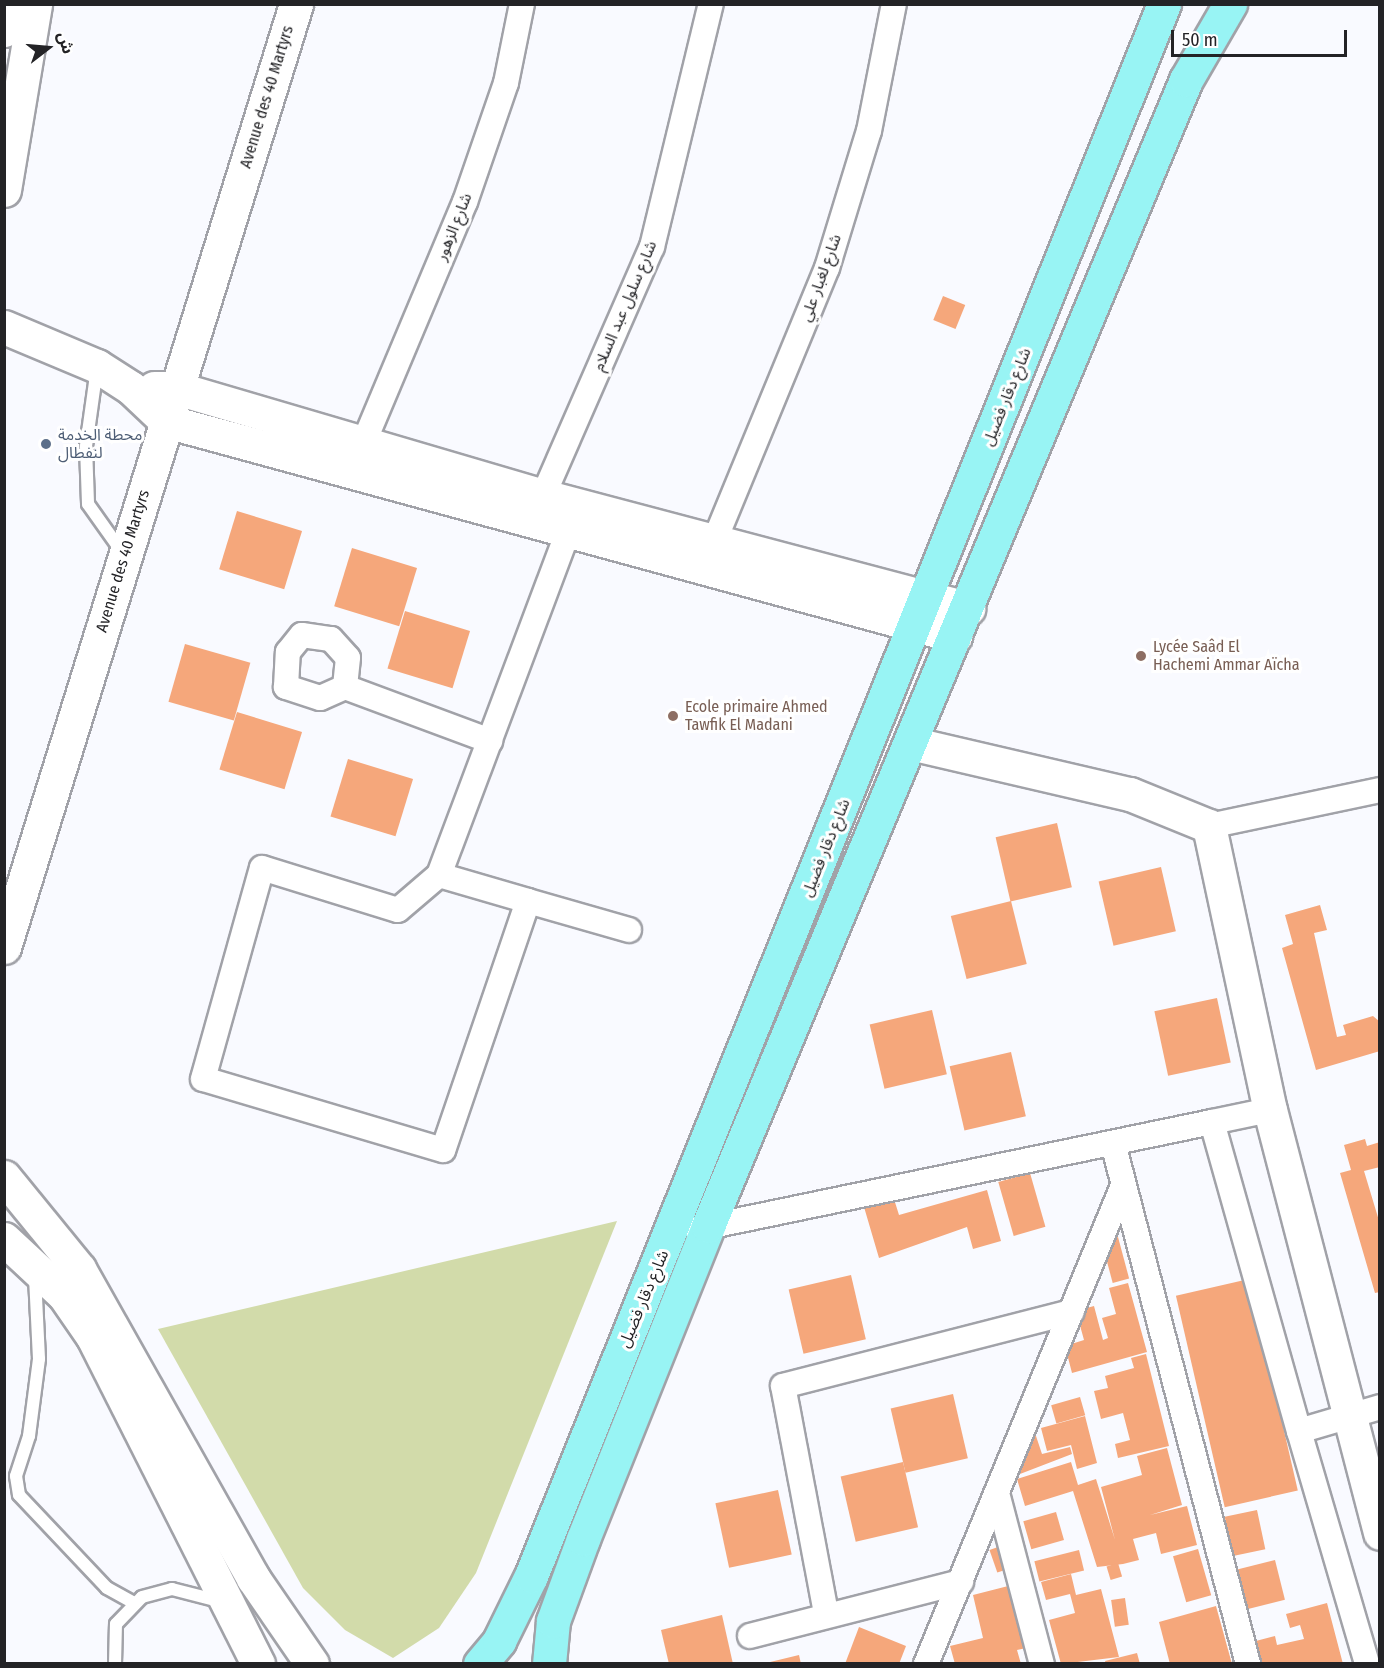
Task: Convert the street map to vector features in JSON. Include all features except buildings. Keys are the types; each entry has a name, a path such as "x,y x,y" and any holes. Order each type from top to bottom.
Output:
{"main road":[{"name":"شارع دقار فضيل","path":"549,1664 554,1622 583,1539 708,1226 1182,91 1230,4"},
{"name":"شارع دقار فضيل","path":"480,1664 499,1641 531,1576 671,1234 1161,15"}],"street":[{"path":"4,30 9,4"},
{"path":"4,190 34,4"},
{"name":"Avenue des 40 Martyrs","path":"4,947 296,4"},
{"name":"شارع الزهور","path":"364,442 465,202 506,83 522,4"},
{"name":"شارع سلول عبد السلام","path":"543,495 652,247 711,4"},
{"name":"شارع لغبار علي","path":"714,542 827,268 869,131 894,4"},
{"path":"4,327 97,366 131,388 166,421 573,519 961,622"},
{"path":"131,388 177,387 543,495 573,519 714,542 920,611"},
{"path":"528,901 443,1150 203,1078 262,868 398,910 439,875 573,519"},
{"path":"345,687 490,741"},
{"path":"910,743 1130,794 1209,826 1380,790"},
{"path":"1209,826 1270,1110 1365,1411 1380,1533"},
{"path":"439,875 629,930"},
{"path":"671,1234 1270,1110"},
{"path":"1212,1122 1367,1664"},
{"path":"1113,1143 1122,1188 1248,1664"},
{"path":"4,1178 79,1269 164,1447 258,1664"},
{"path":"926,1664 1122,1188"},
{"path":"4,1239 35,1264 93,1337 164,1447 312,1664"},
{"path":"826,1613 783,1386 1072,1311"},
{"path":"1299,1431 1365,1411"},
{"path":"998,1493 1042,1664"},
{"path":"750,1636 826,1613 961,1582"}],"lane":[{"path":"97,366 86,446 88,504 125,555"},
{"path":"35,1264 39,1359 29,1436 16,1476 19,1495 107,1588 134,1603"},
{"path":"115,1664 116,1624 134,1603 172,1589 232,1606"}],"green space":[{"path":"617,1221 476,1573 439,1628 393,1658 345,1630 303,1588 158,1329"}],"place":[{"name":"محطة الخدمة لنفطال","path":"46,444"},
{"name":"Lycée Saâd El Hachemi Ammar Aïcha","path":"1141,656"},
{"name":"Ecole primaire Ahmed Tawfik El Madani","path":"673,716"}]}
